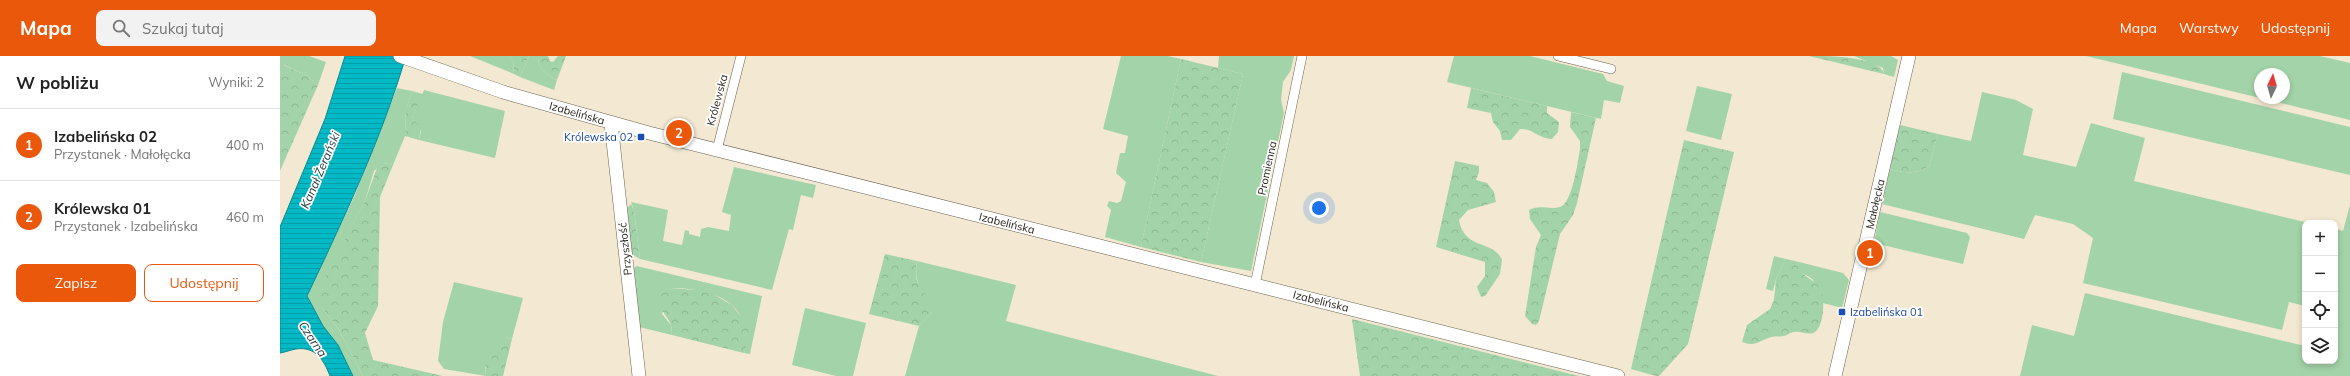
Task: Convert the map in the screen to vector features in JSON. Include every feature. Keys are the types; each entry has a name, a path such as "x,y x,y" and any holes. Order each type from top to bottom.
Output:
{"street":[{"name":"Izabelińska","path":"400,56 503,92 611,123 1618,376"},
{"name":"Królewska","path":"717,150 741,56"},
{"name":"Promienna","path":"1255,285 1302,56"},
{"path":"1558,56 1612,69"},
{"name":"Małołęcka","path":"1835,376 1909,56"},
{"name":"Przyszłość","path":"611,123 639,376"}],"green space":[{"path":"280,56 309,56 326,62 318,85 306,75 284,65 280,73"},
{"path":"470,56 509,56 513,60 514,74"},
{"path":"509,56 529,56 520,77 514,74 513,60"},
{"path":"529,56 538,56 538,61 541,68 557,80 554,90 520,77"},
{"path":"538,56 548,56 550,61 553,62 558,56 566,56 557,80 541,68 538,61"},
{"path":"1121,56 1168,56 1181,59 1141,247 1105,237 1111,210 1107,206 1109,201 1117,203 1121,201 1126,182 1116,173 1120,153 1125,153 1128,136 1103,129"},
{"path":"1219,56 1294,56 1291,70 1283,82 1281,100 1284,113 1251,271 1201,262 1243,74 1218,68"},
{"path":"1454,56 1530,56 1603,74 1607,81 1624,86 1620,103 1604,100 1601,119 1447,82"},
{"path":"1809,56 1829,56 1864,60 1880,68 1884,74"},
{"path":"1854,56 1891,56 1898,60 1894,77 1884,74 1883,68"},
{"path":"2086,56 2320,56 2350,63 2350,120 2285,104 2290,104 2290,68 2254,68 2254,97"},
{"path":"1181,59 1243,74 1201,262 1141,247"},
{"path":"283,65 306,75 318,85 280,171 280,73"},
{"path":"2122,72 2350,127 2350,175 2113,119"},
{"path":"1697,86 1732,94 1721,140 1686,131"},
{"path":"397,88 412,91 406,110 405,136 393,165 383,163 374,171 365,201 350,230 322,308 338,328 363,376 353,376 338,345 323,326 307,296 355,195"},
{"path":"1471,88 1547,106 1547,113 1559,122 1558,132 1552,139 1547,139 1529,130 1520,129 1511,140 1502,140 1500,131 1493,122 1491,113 1467,108"},
{"path":"424,90 505,111 495,158 419,140 421,131 412,118"},
{"path":"412,91 423,94 412,118 421,127 419,140 405,136 406,110"},
{"path":"1982,92 2016,100 2033,109 2023,155 2076,167 2091,123 2145,138 2134,181 2302,221 2302,305 2289,302 2282,330 2083,283 2093,238 2073,224 2035,215 2024,239 1882,204 1890,169 1914,172 1929,166 1938,134 1971,141"},
{"path":"1571,112 1596,118 1577,203 1573,215 1560,234 1539,321 1536,325 1532,324 1525,316 1536,247 1541,235 1530,219 1529,210 1537,207 1560,207 1568,198 1574,181 1580,149 1580,141 1570,127"},
{"path":"1900,125 1938,134 1929,166 1914,172 1890,169"},
{"path":"1684,140 1734,152 1688,344 1659,376 1656,376 1631,369"},
{"path":"1455,161 1479,166 1479,172 1476,180 1487,183 1494,192 1496,202 1468,210 1459,220 1462,230 1467,236 1473,241 1493,250 1502,260 1500,274 1485,296 1481,297 1477,287 1485,276 1485,262 1436,247"},
{"path":"383,163 393,165 380,197 378,306 365,333 373,360 443,376 363,376 338,328 322,308 319,298 320,287 365,201 378,165"},
{"path":"734,167 816,185 813,198 801,195 793,230 789,229 772,290 640,259 634,210 631,202 668,210 663,241 682,245 685,230 689,231 689,234 700,237 701,229 708,227 729,231 731,215 722,212"},
{"path":"631,204 634,210 640,259 630,253 625,210"},
{"path":"2350,205 2350,376 2020,376 2032,325 2074,336 2085,293 2302,345 2302,364 2338,364 2338,230 2343,231"},
{"path":"1880,212 1967,233 1970,237 1963,264 1874,243"},
{"path":"885,254 917,261 917,279 931,305 932,312 919,326 869,314"},
{"path":"1774,256 1786,259 1776,279 1773,291 1766,289"},
{"path":"1786,259 1799,262 1801,272 1818,285 1821,290 1823,305 1820,326 1813,333 1793,332 1784,336 1771,337 1754,344 1742,342 1747,325 1770,309 1774,300 1776,279"},
{"path":"917,261 1016,285 1006,321 1218,376 905,376 919,326 932,312 922,294 916,276"},
{"path":"1799,262 1843,273 1849,280 1842,308 1823,303 1823,299 1815,282 1800,271"},
{"path":"637,266 762,296 750,354 744,353 746,337 741,317 738,312 725,300 708,293 689,289 671,288 662,314 671,325 672,335 639,327 633,268"},
{"path":"454,282 523,298 512,339 506,337 485,367 486,376 444,369 438,361 443,322"},
{"path":"671,288 708,291 732,305 748,326 750,337 744,353 672,335 671,325 660,307 659,302 660,297"},
{"path":"805,308 866,323 853,376 836,376 792,365"},
{"path":"1352,319 1579,376 1360,376"},
{"path":"506,337 512,339 503,376 486,376 488,352 495,344"}],"water":[{"path":"345,56 406,56 385,118 361,178 307,296 323,326 338,345 353,376 330,376 322,360 314,352 296,349 280,353 280,227 325,119"}],"place":[{"name":"Królewska 01","path":"679,133"},
{"name":"Królewska 02","path":"641,137"},
{"name":"Izabelińska 02","path":"1870,253"},
{"name":"Izabelińska 01","path":"1842,312"}],"water label":[{"name":"Kanał Żerański","path":"320,170"},
{"name":"Czarna","path":"313,339"}]}
